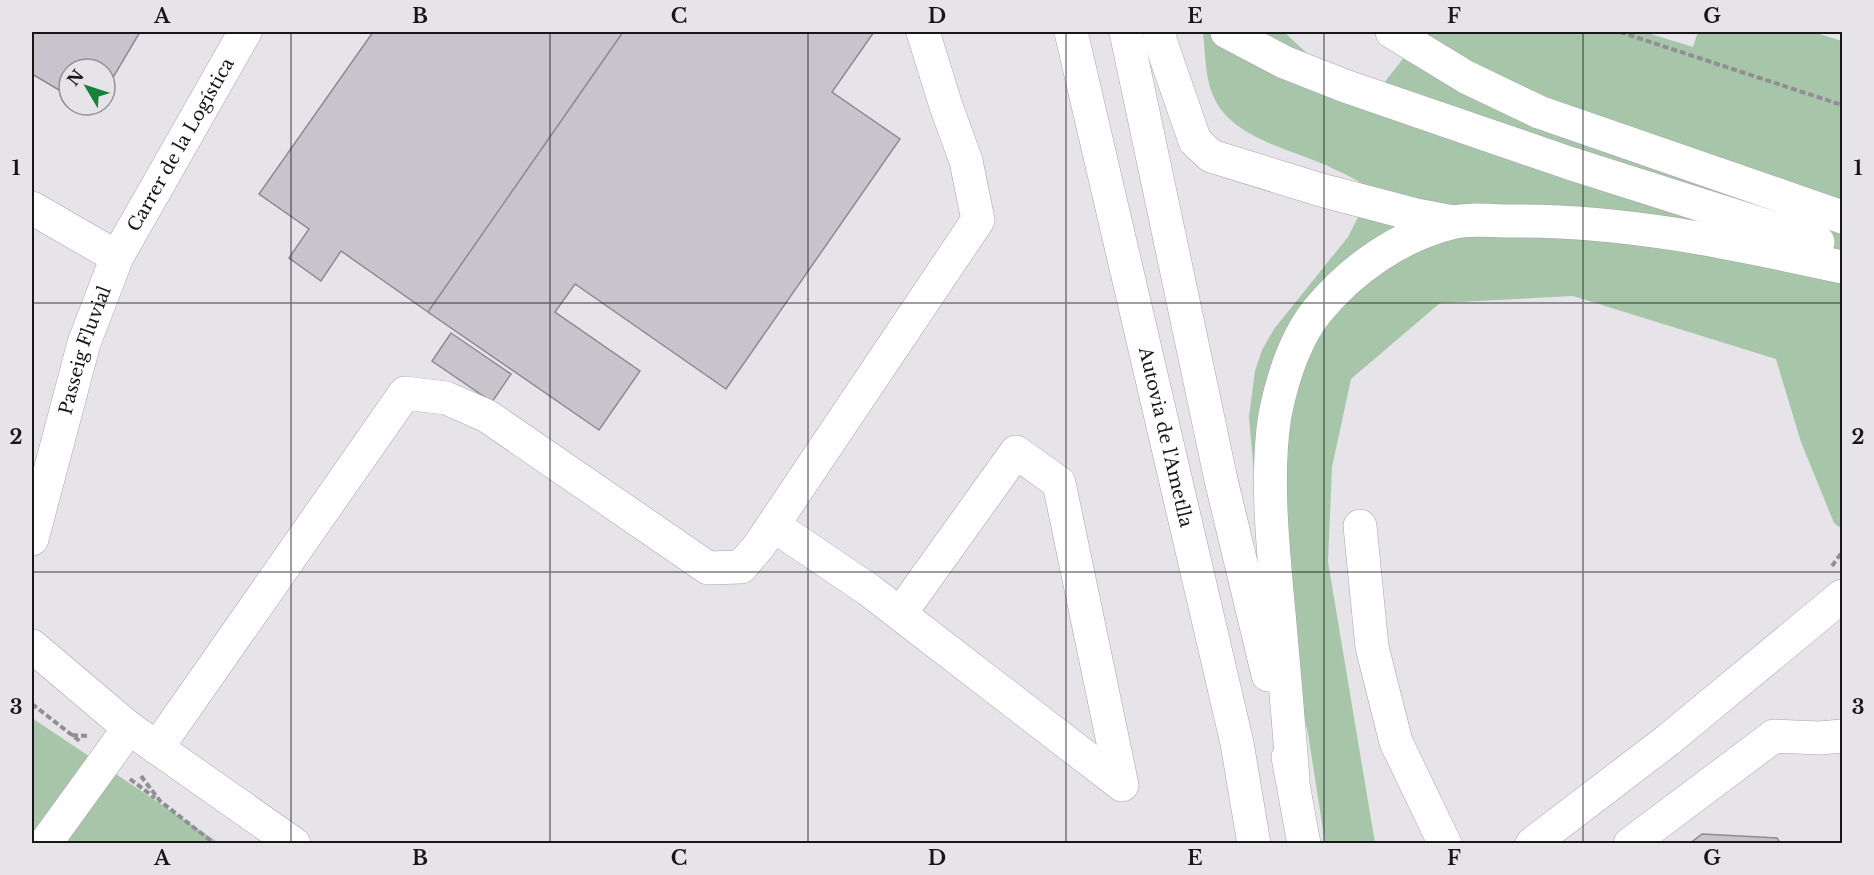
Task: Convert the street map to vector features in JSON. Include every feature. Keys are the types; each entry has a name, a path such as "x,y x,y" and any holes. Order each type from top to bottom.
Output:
{"main road":[{"name":"Carrer de la Logística","path":"117,257 245,32"},
{"path":"147,760 405,393 446,398 487,416 708,568 741,567 759,546 978,220 966,161 923,32"},
{"name":"Autovia de l'Ametlla","path":"1071,32 1237,743 1254,843"},
{"path":"1126,32 1221,480 1293,779 1304,843"},
{"path":"1160,32 1160,40 1195,141 1211,156 1321,190 1417,216 1453,222 1549,220 1627,226 1842,267"},
{"path":"1228,32 1284,62 1345,86 1569,163 1842,251"},
{"path":"1392,32 1466,77 1539,112 1842,217"},
{"path":"32,208 117,257"},
{"path":"1293,779 1270,483 1275,417 1284,382 1297,346 1317,311 1358,269 1404,239 1453,222"},
{"name":"Passeig Fluvial","path":"32,539 84,343 117,257"},
{"path":"773,525 869,590 900,614 1122,784 1059,483 1016,452 900,614"},
{"path":"1360,526 1372,646 1396,742 1445,843"},
{"path":"1532,843 1668,740 1842,596"},
{"path":"32,646 129,728 147,760 294,843"},
{"path":"45,843 129,728"},
{"path":"1630,843 1774,736 1820,738 1842,736"}],"path":[{"path":"1620,32 1842,105"},
{"path":"32,704 103,764 160,801 215,843"},
{"path":"147,760 160,801"}],"green space":[{"path":"1203,32 1284,32 1365,107 1424,32 1644,32 1693,47 1698,32 1813,32 1842,41 1842,529 1834,523 1801,442 1776,359 1573,296 1440,303 1351,379 1332,467 1328,562 1375,843 1325,843 1308,733 1259,531 1249,417 1255,371 1262,350 1274,329 1348,237 1371,192 1357,180 1259,138 1228,118 1217,104 1210,87"},
{"path":"32,718 219,843 38,843 32,839"}],"building":[{"path":"32,32 140,32 117,71 117,57 57,57 57,89 32,74"},
{"path":"373,32 623,32 428,312 341,251 321,281 289,258 309,229 259,194"},
{"path":"623,32 874,32 832,92 900,139 726,389 575,284 555,312 640,371 599,430 428,312"},
{"path":"451,333 511,374 492,402 432,361"},
{"path":"1702,834 1777,838 1781,844 1689,844"}]}
